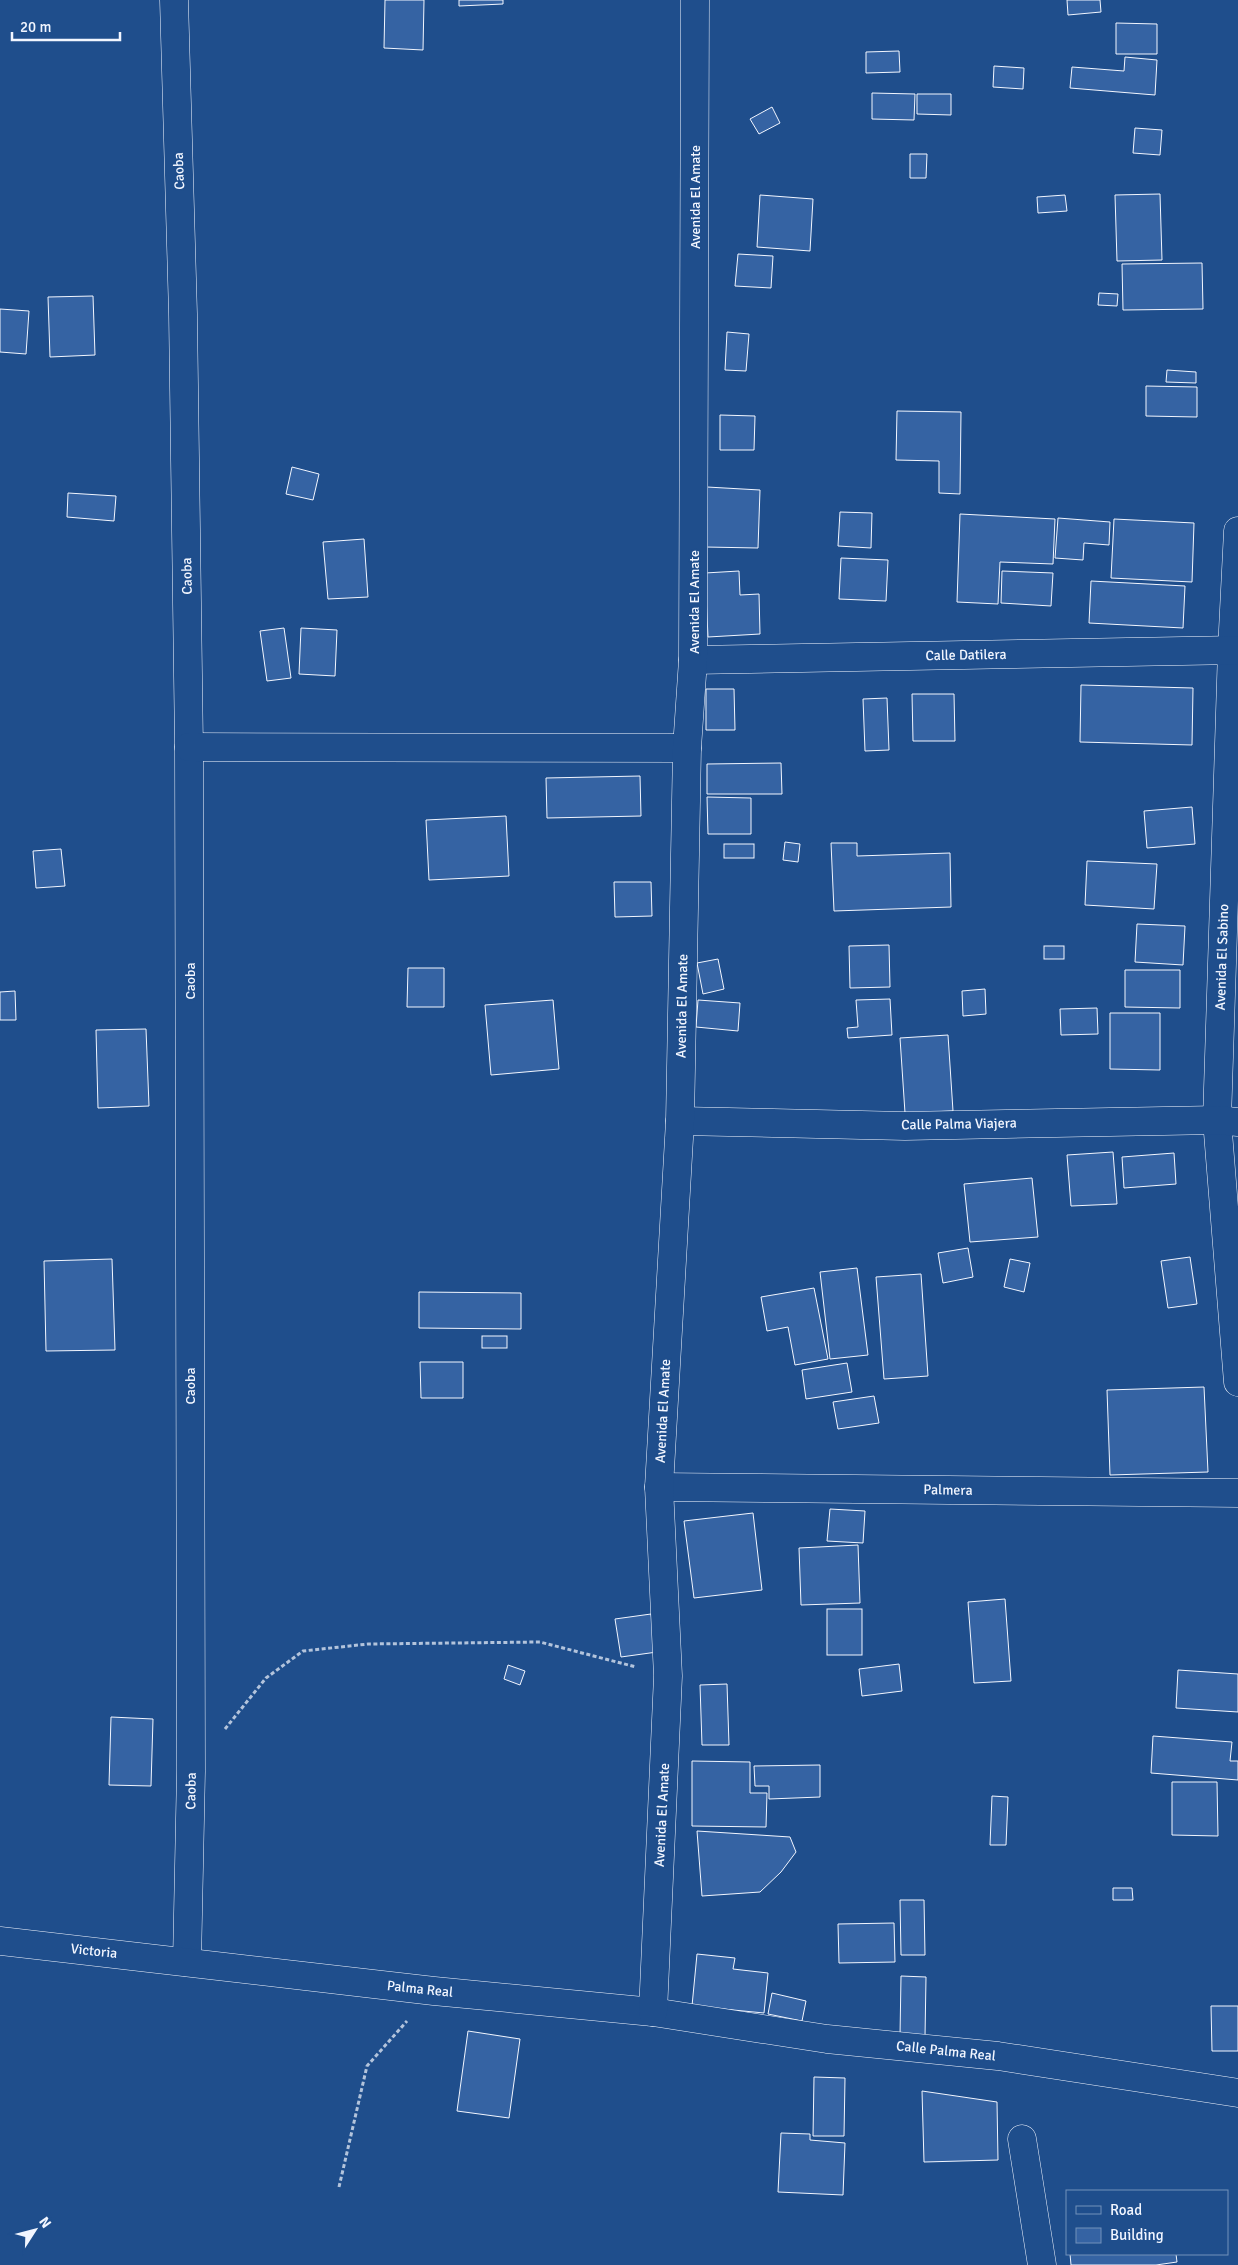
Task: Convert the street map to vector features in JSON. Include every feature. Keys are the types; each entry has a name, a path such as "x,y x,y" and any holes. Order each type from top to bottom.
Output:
{"street":[{"name":"Caoba","path":"174,0 183,324 190,747 191,1771 188,1962"},
{"name":"Avenida El Amate","path":"653,2012 668,1676 659,1487 680,1121 687,748 693,660 695,0"},
{"name":"Avenida El Sabino","path":"1238,531 1228,1121 1238,1382"},
{"name":"Calle Datilera","path":"693,660 1235,650"},
{"path":"190,747 687,748"},
{"name":"Calle Palma Viajera","path":"680,1121 905,1126 1228,1121"},
{"name":"Palmera","path":"659,1487 1238,1493"},
{"name":"Victoria","path":"0,1941 188,1962"},
{"name":"Palma Real","path":"188,1962 434,1991 653,2012"},
{"name":"Calle Palma Real","path":"653,2012 827,2039 998,2056 1238,2093"},
{"path":"1022,2139 1042,2265"}],"path":[{"path":"191,1771 266,1678 303,1651 368,1644 540,1642 668,1676"},
{"path":"340,2187 367,2066 434,1991"}],"building":[{"path":"385,0 424,0 423,50 384,48"},
{"path":"459,0 503,0 503,4 459,6"},
{"path":"1067,0 1100,0 1101,12 1068,15"},
{"path":"1116,23 1157,24 1157,54 1116,54"},
{"path":"899,51 900,72 866,73 866,52"},
{"path":"1125,57 1157,60 1155,95 1070,88 1072,67 1124,71"},
{"path":"994,66 1024,68 1023,89 993,87"},
{"path":"872,93 915,94 914,120 872,119"},
{"path":"917,94 951,94 951,115 917,114"},
{"path":"772,107 780,123 759,134 750,119"},
{"path":"1135,128 1162,130 1160,155 1133,153"},
{"path":"910,154 927,154 926,178 910,178"},
{"path":"1160,194 1162,260 1117,261 1115,195"},
{"path":"760,195 813,199 810,251 757,247"},
{"path":"1065,195 1067,211 1038,213 1037,197"},
{"path":"738,254 773,256 771,288 735,286"},
{"path":"1202,263 1203,309 1123,310 1122,264"},
{"path":"1099,293 1118,294 1117,306 1098,305"},
{"path":"93,296 95,355 50,357 48,297"},
{"path":"0,309 29,311 26,354 0,352"},
{"path":"727,332 749,334 746,371 725,370"},
{"path":"1167,370 1196,372 1196,383 1166,382"},
{"path":"1146,386 1197,387 1197,417 1146,416"},
{"path":"897,411 961,412 960,494 939,493 939,461 896,460"},
{"path":"720,415 755,416 754,450 720,450"},
{"path":"292,467 319,474 313,500 286,494"},
{"path":"707,487 760,490 758,548 705,547"},
{"path":"68,493 116,496 114,521 67,517"},
{"path":"840,512 872,513 871,548 838,546"},
{"path":"960,514 1055,519 1053,564 1000,562 998,604 957,602"},
{"path":"1058,518 1110,522 1109,545 1084,543 1083,560 1055,558"},
{"path":"1114,519 1194,523 1192,582 1111,578"},
{"path":"364,539 368,597 328,599 323,542"},
{"path":"841,558 888,560 886,601 839,599"},
{"path":"739,571 740,595 759,594 760,634 708,637 705,573"},
{"path":"1002,571 1053,573 1051,606 1001,603"},
{"path":"1091,581 1185,586 1183,628 1089,623"},
{"path":"284,628 291,678 267,681 260,631"},
{"path":"301,628 337,630 335,676 299,674"},
{"path":"1081,685 1193,688 1192,745 1080,742"},
{"path":"706,689 734,689 735,730 706,730"},
{"path":"912,694 954,694 955,741 913,741"},
{"path":"887,698 889,750 865,751 863,699"},
{"path":"781,763 782,794 707,794 707,764"},
{"path":"640,776 641,816 547,818 546,778"},
{"path":"707,797 751,798 751,834 708,834"},
{"path":"1192,807 1195,844 1147,848 1144,811"},
{"path":"506,816 509,876 429,880 426,820"},
{"path":"785,842 800,844 798,862 783,860"},
{"path":"831,843 857,843 857,856 950,853 951,907 834,911"},
{"path":"724,844 754,844 754,858 724,858"},
{"path":"61,849 65,886 36,888 33,851"},
{"path":"1087,861 1157,864 1154,909 1085,905"},
{"path":"614,882 651,882 652,916 615,917"},
{"path":"1137,924 1185,926 1183,965 1135,962"},
{"path":"889,945 890,987 850,988 849,946"},
{"path":"1044,946 1064,946 1064,959 1044,959"},
{"path":"718,959 724,989 703,994 697,963"},
{"path":"408,968 444,968 444,1007 407,1007"},
{"path":"1125,970 1180,970 1180,1008 1125,1007"},
{"path":"985,989 986,1014 963,1016 962,991"},
{"path":"15,991 16,1020 0,1020 0,992"},
{"path":"890,999 892,1035 848,1038 847,1028 858,1027 856,1000"},
{"path":"553,1000 559,1069 491,1075 485,1005"},
{"path":"698,1000 740,1003 738,1031 696,1027"},
{"path":"1097,1008 1098,1034 1061,1035 1060,1009"},
{"path":"1110,1013 1160,1013 1160,1070 1110,1069"},
{"path":"146,1029 149,1106 98,1108 96,1030"},
{"path":"948,1035 953,1111 905,1113 900,1038"},
{"path":"1113,1152 1117,1204 1071,1206 1067,1155"},
{"path":"1174,1153 1176,1184 1124,1188 1122,1157"},
{"path":"1032,1178 1038,1237 970,1242 964,1184"},
{"path":"968,1248 973,1277 943,1283 938,1253"},
{"path":"1190,1257 1197,1304 1168,1308 1161,1261"},
{"path":"112,1259 115,1350 46,1351 44,1261"},
{"path":"1010,1259 1030,1263 1024,1292 1004,1287"},
{"path":"857,1268 868,1355 830,1359 820,1272"},
{"path":"921,1274 928,1376 884,1379 876,1277"},
{"path":"814,1288 828,1359 795,1365 788,1327 767,1331 761,1297"},
{"path":"419,1292 521,1293 521,1329 419,1328"},
{"path":"482,1336 507,1336 507,1348 482,1348"},
{"path":"420,1362 463,1362 463,1398 421,1398"},
{"path":"847,1363 852,1392 806,1399 802,1370"},
{"path":"1204,1387 1208,1472 1110,1475 1107,1390"},
{"path":"874,1396 879,1423 838,1429 833,1402"},
{"path":"830,1509 865,1511 863,1543 827,1541"},
{"path":"753,1513 762,1590 694,1598 684,1521"},
{"path":"858,1545 860,1603 801,1605 799,1548"},
{"path":"1005,1599 1011,1681 974,1683 968,1602"},
{"path":"827,1609 862,1609 862,1655 827,1655"},
{"path":"651,1614 657,1652 621,1657 615,1619"},
{"path":"899,1664 902,1691 862,1696 859,1669"},
{"path":"508,1665 525,1671 520,1685 504,1679"},
{"path":"1178,1670 1238,1674 1238,1712 1176,1708"},
{"path":"727,1684 729,1745 702,1745 700,1685"},
{"path":"111,1717 153,1719 151,1786 109,1785"},
{"path":"1153,1736 1232,1742 1230,1761 1238,1761 1238,1780 1151,1773"},
{"path":"692,1761 750,1762 750,1793 767,1793 766,1827 692,1826"},
{"path":"820,1765 820,1797 769,1799 769,1786 755,1786 754,1766"},
{"path":"1172,1782 1217,1782 1218,1836 1172,1835"},
{"path":"992,1796 1008,1797 1006,1845 990,1845"},
{"path":"697,1831 790,1837 796,1852 781,1872 760,1892 702,1896"},
{"path":"1113,1888 1132,1888 1133,1900 1113,1900"},
{"path":"900,1900 924,1900 925,1955 901,1955"},
{"path":"894,1923 895,1962 839,1963 838,1924"},
{"path":"697,1954 735,1958 733,1969 768,1973 764,2013 692,2006"},
{"path":"901,1976 926,1977 925,2037 900,2036"},
{"path":"772,1993 806,2001 802,2021 768,2014"},
{"path":"1211,2006 1238,2006 1238,2051 1212,2051"},
{"path":"468,2031 520,2039 509,2118 457,2111"},
{"path":"814,2077 845,2078 844,2136 813,2136"},
{"path":"922,2091 997,2102 998,2160 924,2162"},
{"path":"781,2133 810,2134 810,2140 845,2143 843,2195 778,2192"},
{"path":"1070,2255 1176,2255 1177,2262 1156,2265 1071,2265"}]}
